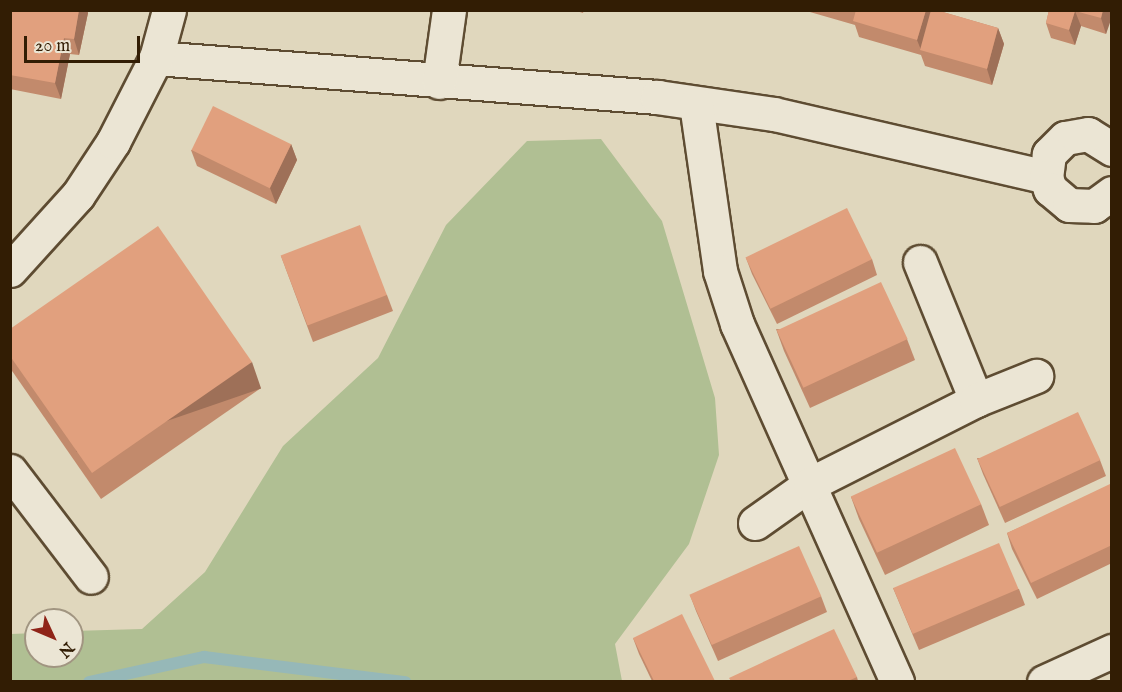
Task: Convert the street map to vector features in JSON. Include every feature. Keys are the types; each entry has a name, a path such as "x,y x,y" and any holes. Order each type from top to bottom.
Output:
{"street":[{"path":"10,270 78,195 114,142 156,58 169,10"},
{"path":"439,82 449,10"},
{"path":"156,58 439,82 603,90 774,114 1046,177"},
{"path":"696,104 720,271 762,383 810,484 897,681"},
{"path":"1112,149 1088,134 1065,138 1049,154 1046,177 1050,189 1069,205 1094,206 1112,193"},
{"path":"920,262 976,400"},
{"path":"755,523 810,484 976,400 1036,376"},
{"path":"10,471 91,577"},
{"path":"1044,681 1112,651"}],"green space":[{"path":"601,139 662,221 715,398 719,455 689,544 615,644 622,681 11,681 11,634 24,633 24,668 84,668 84,631 142,629 205,572 283,446 378,358 446,225 527,141"}],"building":[{"path":"10,10 79,10 74,39 64,38 55,83 10,75"},
{"path":"856,10 926,10 917,40 853,21"},
{"path":"931,10 998,28 987,69 920,50"},
{"path":"1049,10 1103,10 1101,18 1075,11 1069,30 1046,23"},
{"path":"213,106 291,144 270,188 192,150"},
{"path":"847,208 872,259 770,309 745,258"},
{"path":"360,225 387,295 308,325 281,255"},
{"path":"158,226 252,362 92,473 10,356 10,329"},
{"path":"881,282 908,339 803,388 777,331"},
{"path":"1078,412 1100,460 1000,507 977,459"},
{"path":"955,448 981,504 877,553 851,497"},
{"path":"1110,484 1112,487 1112,545 1031,583 1007,533"},
{"path":"999,543 1019,589 913,634 893,588"},
{"path":"799,546 821,596 712,645 689,595"},
{"path":"682,614 715,681 654,681 633,638"},
{"path":"834,629 857,677 848,681 731,681 729,678"}],"waterway":[{"path":"89,682 204,657 405,682"}]}
